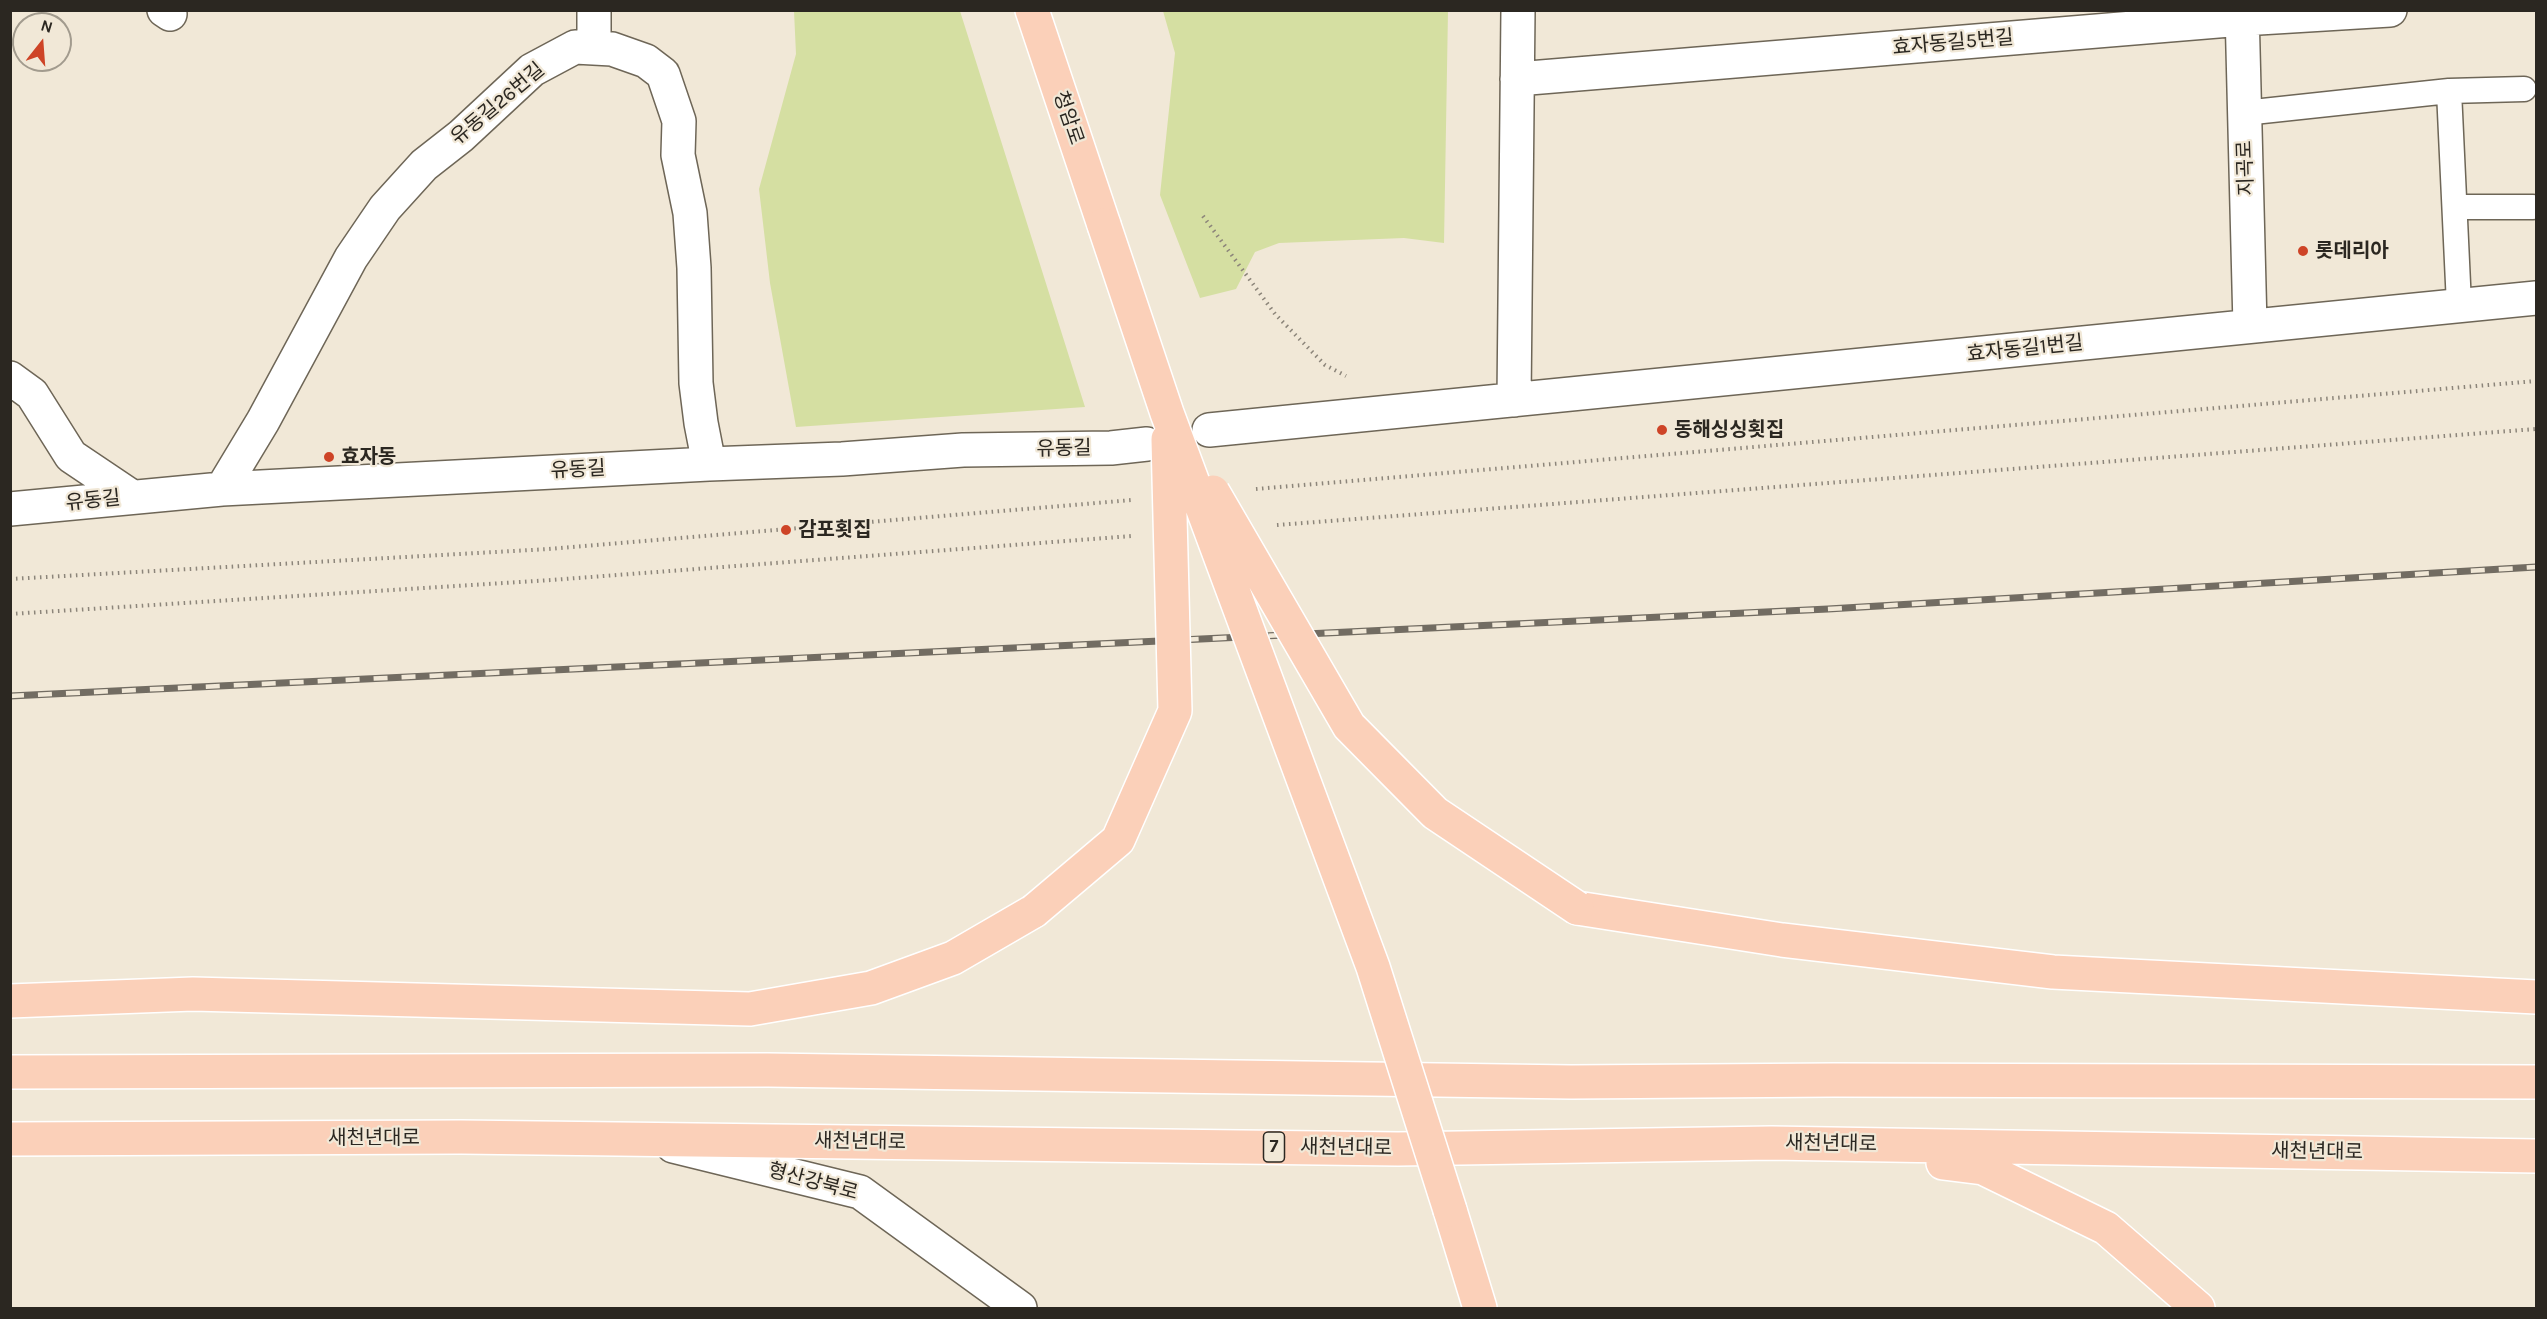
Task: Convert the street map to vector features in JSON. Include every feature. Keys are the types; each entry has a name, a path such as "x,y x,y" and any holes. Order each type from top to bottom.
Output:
{"main road":[{"name":"청암로","path":"1032,10 1167,413"},
{"path":"1167,413 1349,726 1435,813 1577,908 1782,940 2053,972 2536,997"},
{"path":"10,1001 193,994 750,1009 871,988 953,958 1034,911 1118,840 1175,711 1167,413"},
{"path":"1167,413 1372,967 1480,1308"},
{"path":"10,1072 768,1070 1570,1082 1846,1080 2536,1082"},
{"name":"새천년대로","path":"10,1139 461,1137 1398,1149 1771,1143 2536,1156"},
{"path":"1771,1143 1983,1168 2106,1228 2198,1308"}],"street":[{"path":"594,10 594,46"},
{"path":"1209,430 1514,400 1518,10"},
{"name":"효자동길5번길","path":"1517,79 2242,15 2390,10"},
{"name":"지곡로","path":"2242,15 2250,326"},
{"name":"유동길26번길","path":"222,489 263,421 351,258 385,208 424,165 461,136 532,70 575,47 594,46 612,49 646,61 663,74 679,121 678,155 690,213 694,268 696,383 700,423 709,464"},
{"name":"효자동길1번길","path":"1514,400 2536,298"},
{"path":"10,378 32,394 71,456 132,497"},
{"name":"유동길","path":"10,509 222,489 709,464 831,460 963,450 1077,449 1147,444"},
{"name":"형산강북로","path":"645,1139 860,1192 1020,1308"}],"lane":[{"path":"2244,113 2448,91 2524,89"},
{"path":"2448,91 2459,305"},
{"path":"2455,207 2533,207"}],"path":[{"path":"1203,216 1275,314 1325,364 1372,392 1383,413"},
{"path":"1251,490 2536,381"},
{"path":"10,579 549,549 1144,499"}],"green space":[{"path":"794,11 960,11 1085,407 796,427 770,283 759,189 796,54"},
{"path":"1163,11 1448,11 1444,243 1404,238 1279,243 1255,252 1236,289 1200,298 1160,195 1175,53"}],"railway":[{"path":"10,696 1828,609 2536,567"}],"place":[{"name":"롯데리아","path":"2303,251"},
{"name":"동해싱싱횟집","path":"1662,430"},
{"name":"효자동","path":"329,457"},
{"name":"감포횟집","path":"786,530"}]}
